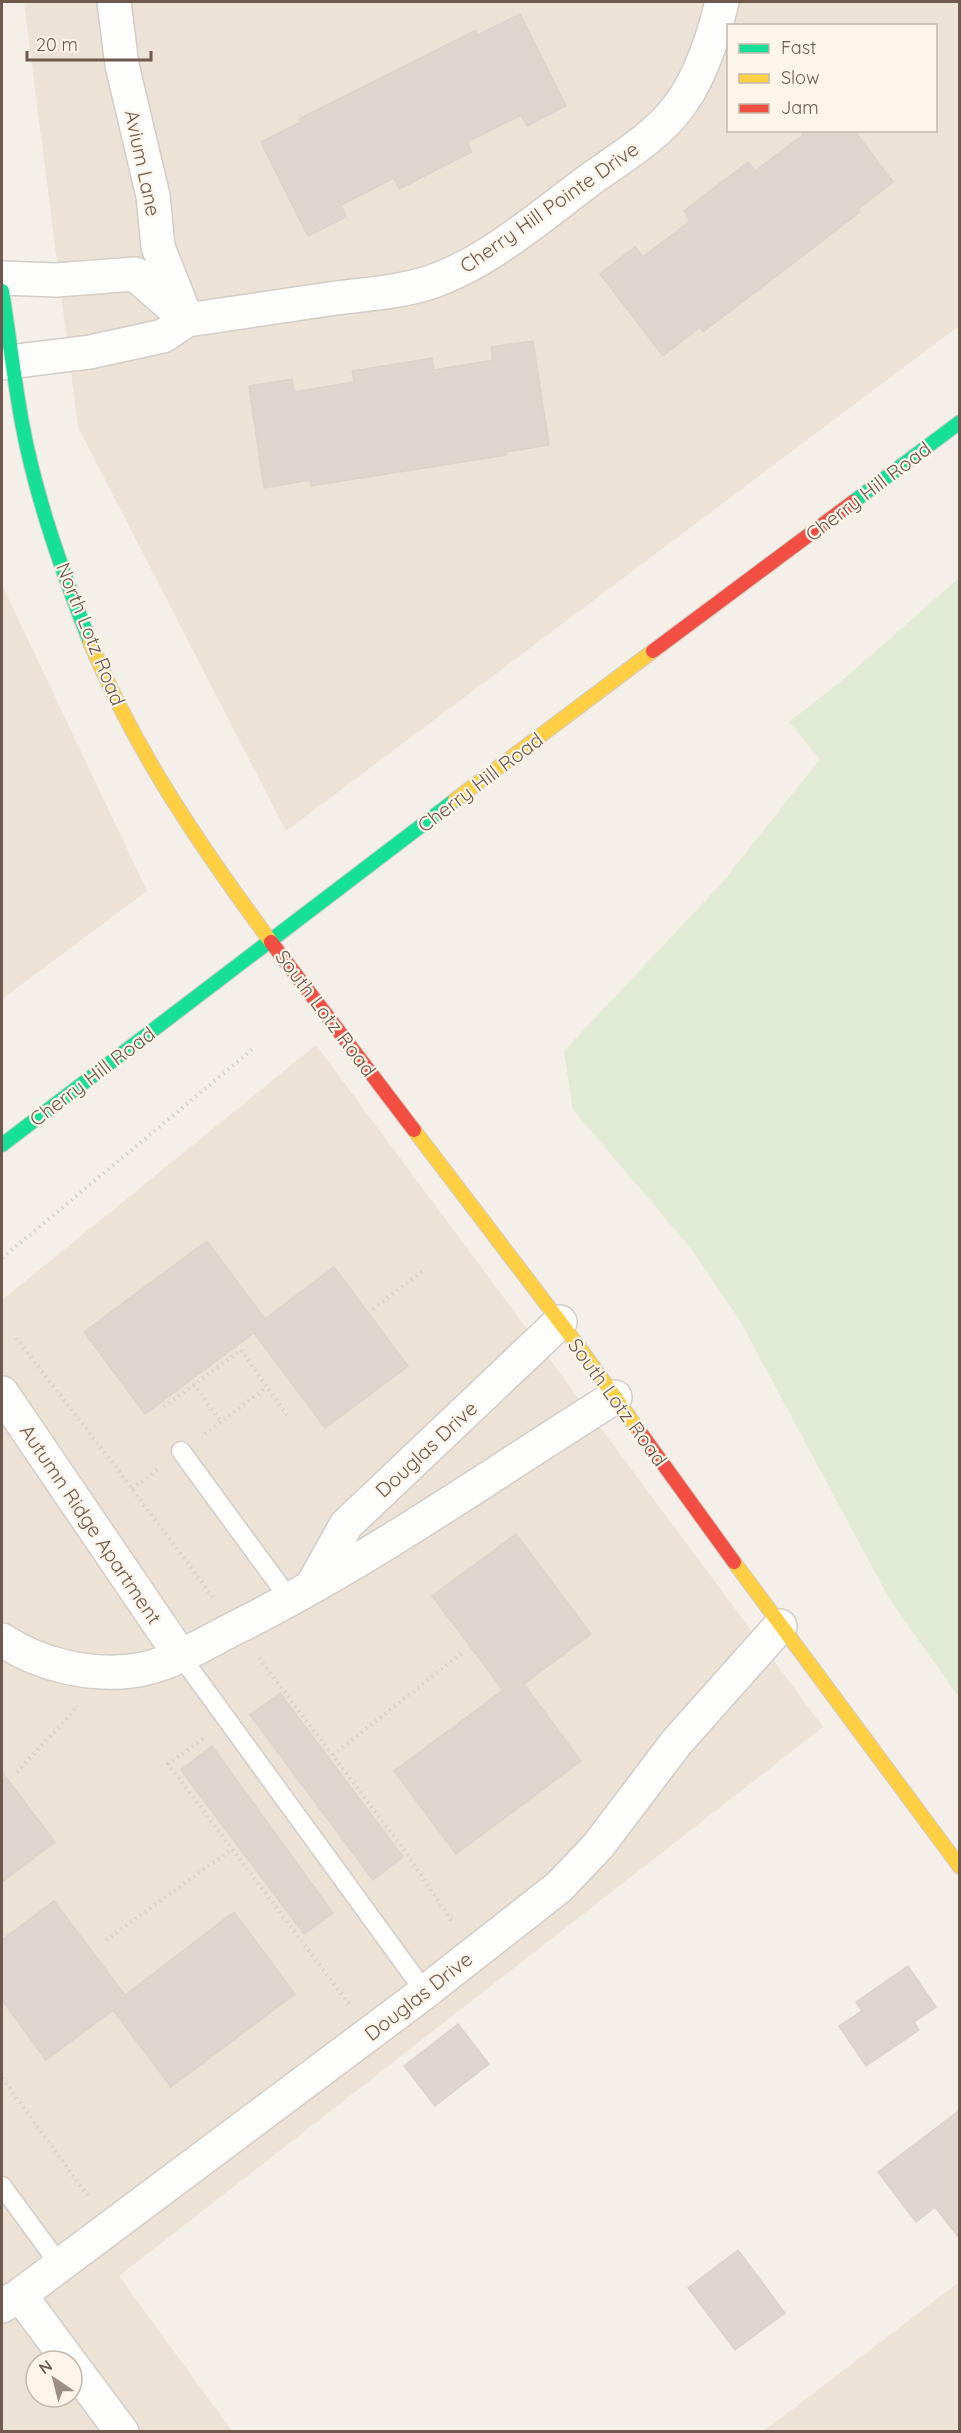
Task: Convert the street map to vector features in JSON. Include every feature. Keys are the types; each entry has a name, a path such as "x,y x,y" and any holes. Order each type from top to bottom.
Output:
{"street":[{"name":"Avium Lane","path":"114,2 122,65 153,196 158,247 187,320"},
{"name":"Cherry Hill Pointe Drive","path":"7,363 90,352 163,336 187,320 384,291 429,282 479,260 645,139 676,110 696,77 716,29 722,2"},
{"path":"2,278 56,280 135,274 187,320"},
{"name":"North Lotz Road","path":"2,291 7,363 40,499 70,592 98,661 135,737 168,795 204,851 270,941"},
{"name":"Cherry Hill Road","path":"2,1145 960,422"},
{"name":"South Lotz Road","path":"270,941 560,1322 780,1626 960,1867"},
{"name":"Douglas Drive","path":"300,1595 346,1525 560,1322"},
{"name":"Autumn Ridge Apartment","path":"2,1392 180,1655"},
{"path":"2,1640 18,1651 57,1665 105,1672 133,1671 180,1655 300,1595 615,1397"},
{"name":"Douglas Drive","path":"11,2300 425,1992 559,1887 598,1846 676,1743 780,1626"},
{"path":"11,2300 58,2349"},
{"path":"84,2381 122,2432"}],"lane":[{"path":"181,1451 300,1595"},
{"path":"180,1655 425,1992"},
{"path":"2,2186 60,2265"}],"path":[{"path":"2,1258 254,1048"},
{"path":"373,1309 424,1270"},
{"path":"16,1338 220,1606"},
{"path":"164,1407 241,1350 289,1418"},
{"path":"194,1384 221,1422"},
{"path":"254,1652 405,1851 455,1926"},
{"path":"333,1755 463,1652"},
{"path":"16,1772 80,1704"},
{"path":"197,1731 203,1740 168,1764 351,2006"},
{"path":"106,1940 232,1849"},
{"path":"2,2078 94,2204"}],"shaded area":[{"path":"24,2 959,2 959,326 286,831 78,427"},
{"path":"2,585 147,891 2,999"},
{"path":"316,1045 823,1727 119,2276 232,2431 2,2432 2,1300"},
{"path":"959,2282 959,2431 764,2431"}],"green space":[{"path":"959,578 959,1697 890,1600 739,1319 689,1246 573,1110 564,1051 722,883 820,759 789,722 844,679"}],"building":[{"path":"520,14 566,106 527,126 521,115 467,142 472,152 399,189 394,178 341,205 346,217 308,236 261,142 301,122 299,119 476,30 478,35"},
{"path":"801,132 856,132 893,182 858,209 860,212 703,332 700,327 663,356 600,274 635,247 643,257 690,221 684,211 748,162 755,171 803,135"},
{"path":"533,341 549,445 506,452 506,455 311,486 310,480 264,488 249,386 292,379 294,392 354,382 352,371 432,358 434,370 493,360 491,347"},
{"path":"207,1241 265,1319 334,1267 408,1366 325,1428 254,1333 145,1414 84,1332"},
{"path":"516,1534 591,1634 524,1684 581,1761 456,1854 394,1771 503,1690 432,1596"},
{"path":"280,1693 403,1857 373,1880 250,1715"},
{"path":"212,1746 333,1913 304,1934 181,1770"},
{"path":"2,1772 55,1842 2,1882"},
{"path":"54,1901 125,1995 234,1912 295,1994 171,2087 113,2010 46,2060 2,2000 2,1940"},
{"path":"908,1966 936,2007 914,2022 919,2030 866,2066 839,2026 862,2011 856,2002"},
{"path":"458,2024 489,2064 435,2106 404,2066"},
{"path":"960,2110 960,2239 935,2207 916,2222 878,2172"},
{"path":"738,2250 785,2313 735,2350 688,2288"}],"traffic: fast":[{"path":"2,291 19,406 42,507 90,642"},
{"path":"853,502 960,422"},
{"path":"2,1145 455,800"}],"traffic: slow":[{"path":"90,642 127,722 171,797 271,942"},
{"path":"455,800 653,651"},
{"path":"414,1130 576,1343 640,1432"},
{"path":"734,1562 960,1867"}],"traffic: jam":[{"path":"653,651 853,502"},
{"path":"271,942 414,1130"},
{"path":"640,1432 734,1562"}]}
